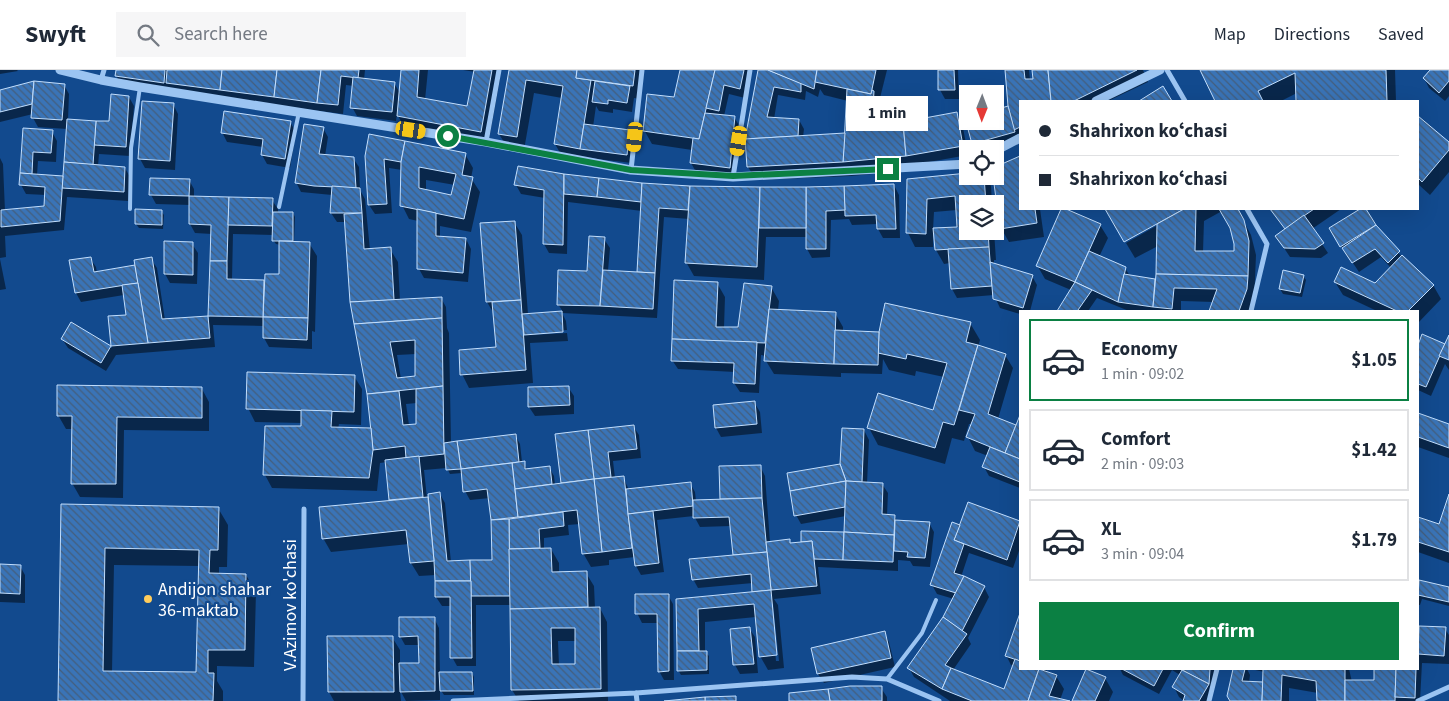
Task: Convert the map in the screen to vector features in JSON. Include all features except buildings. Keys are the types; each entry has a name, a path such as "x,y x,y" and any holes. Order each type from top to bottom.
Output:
{"street":[{"path":"60,70 140,87 486,142 631,170 733,176 959,164"},
{"path":"101,80 104,70"},
{"path":"486,142 499,70"},
{"path":"631,170 642,70"},
{"path":"733,176 750,70"},
{"path":"1098,100 1160,70"},
{"path":"1167,70 1184,100"},
{"path":"1004,146 1019,139"},
{"path":"1248,210 1267,244 1251,310"},
{"name":"V.Azimov ko'chasi","path":"303,701 304,509"},
{"path":"1209,701 1217,670"},
{"path":"453,701 636,693 852,677 887,679 939,701"},
{"path":"1418,701 1449,687"},
{"path":"636,693 637,701"}],"lane":[{"path":"130,210 131,148 140,87"},
{"path":"279,207 299,112"},
{"path":"887,679 922,633 936,600"}],"place":[{"name":"Andijon shahar 36-maktab","path":"148,599"}],"route":[{"path":"448,136 631,170 733,176 888,169"}]}
